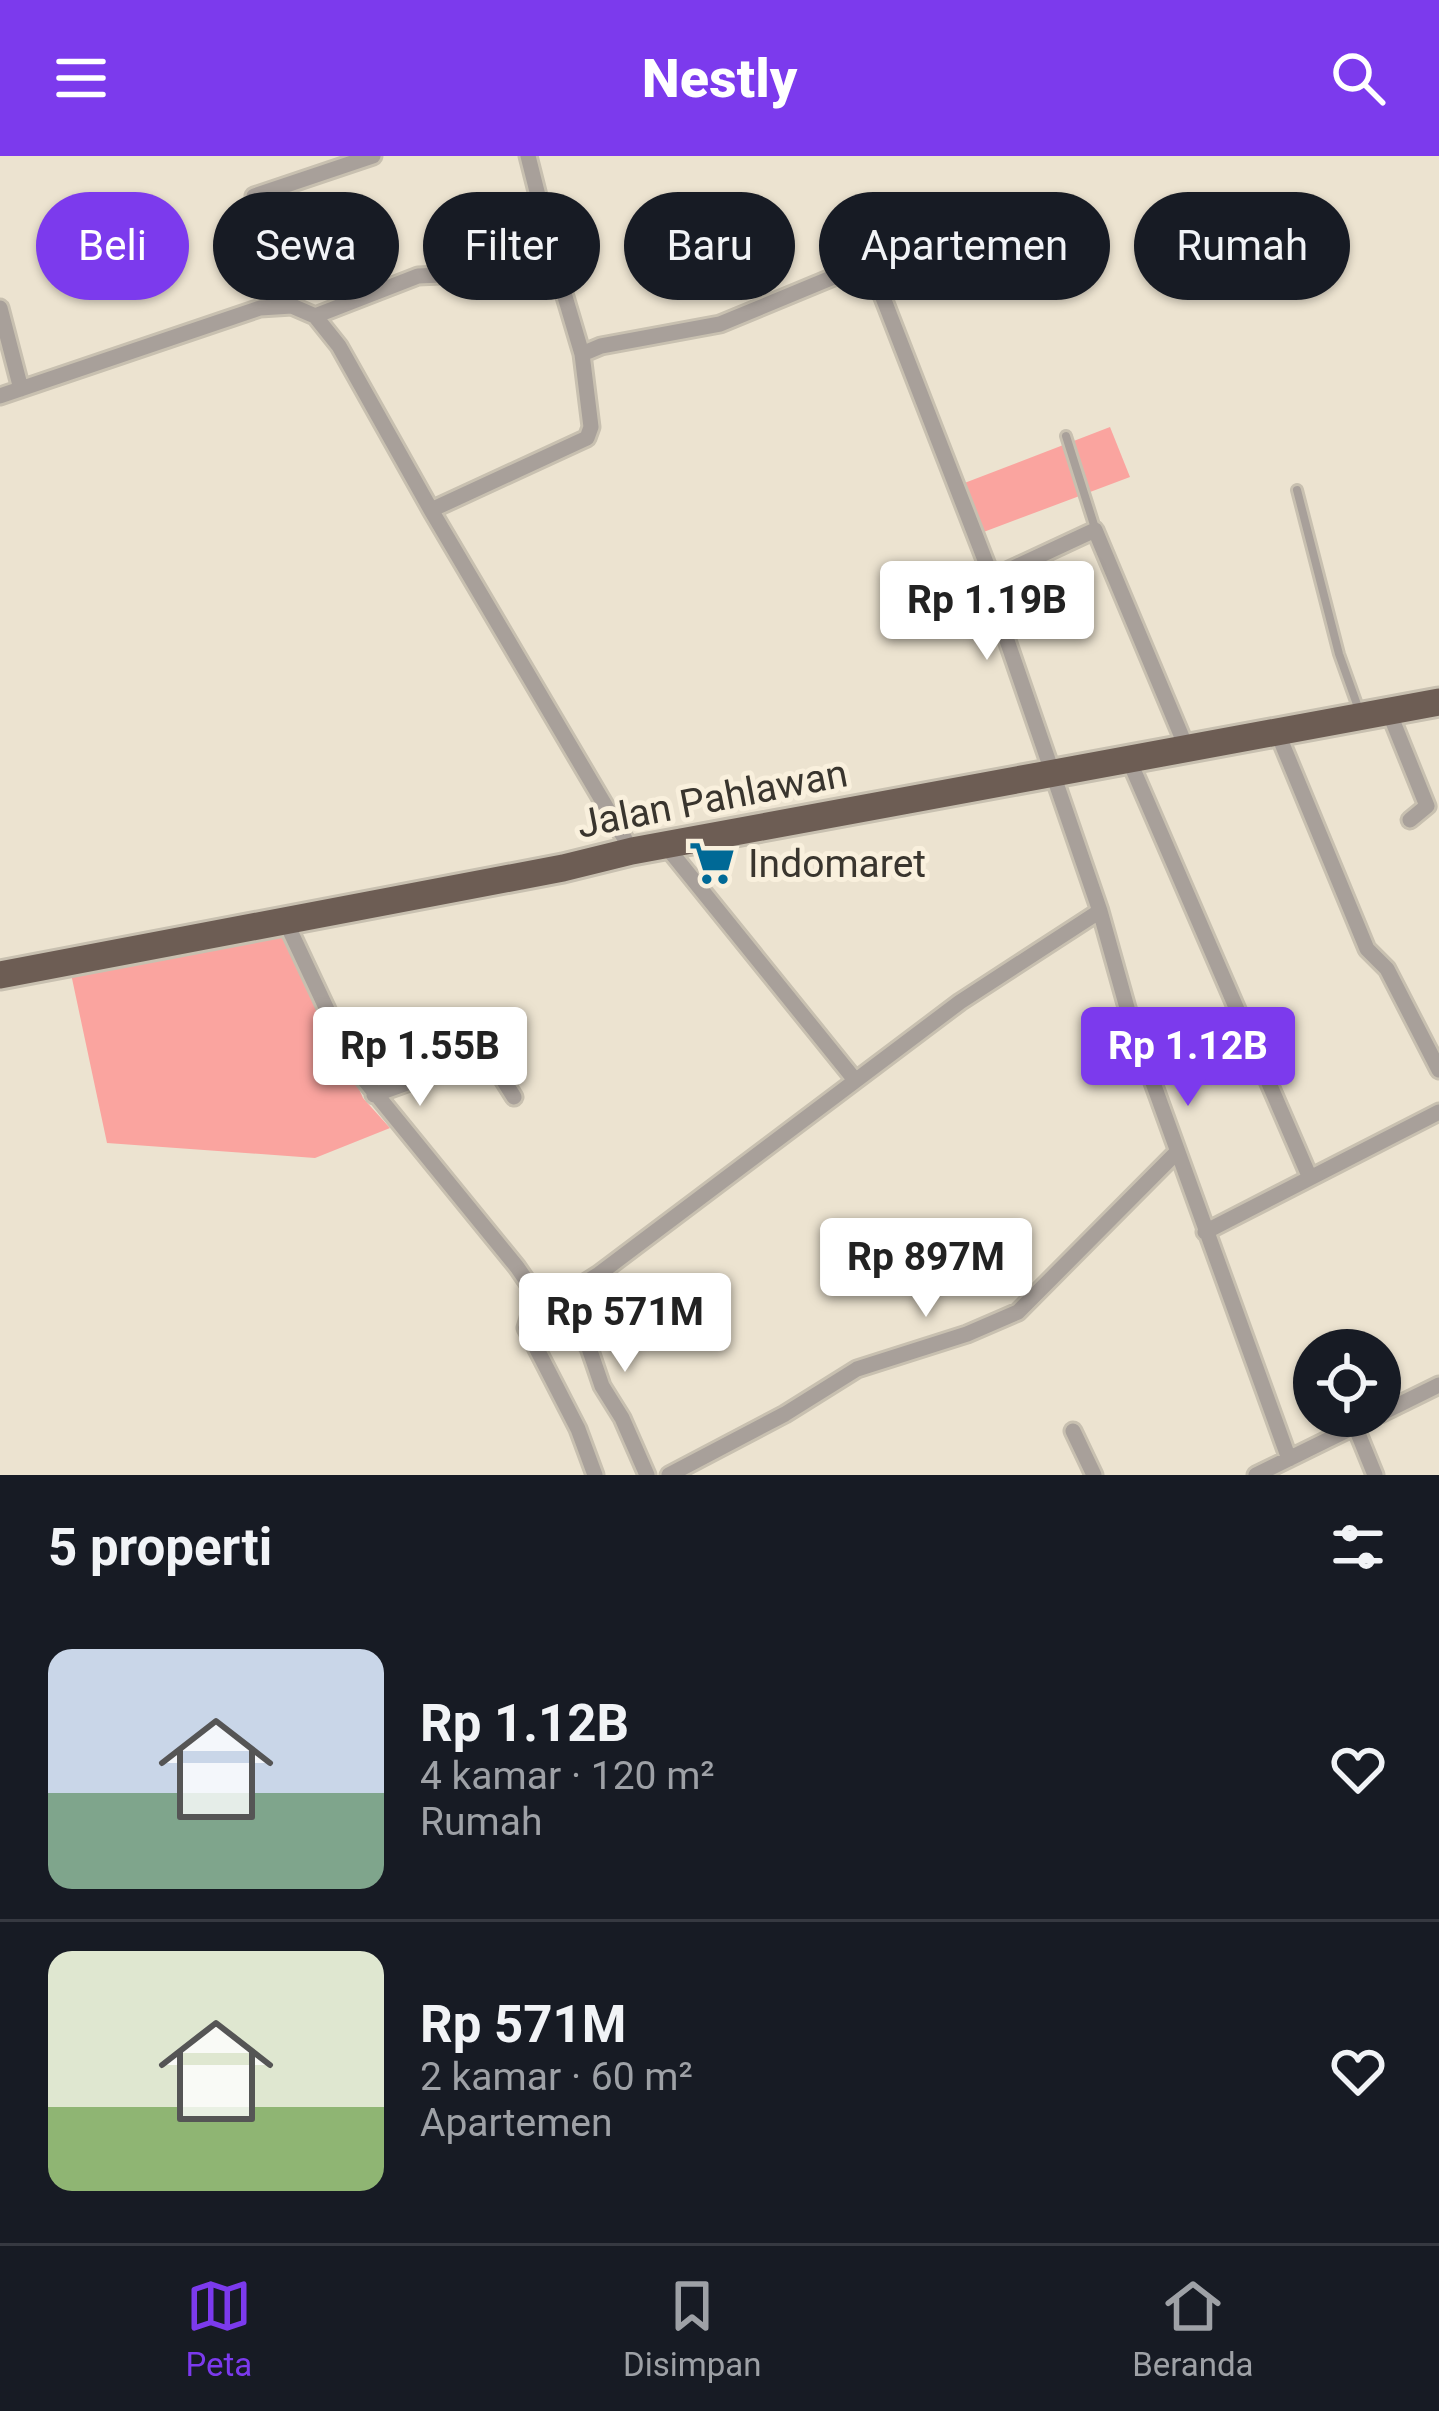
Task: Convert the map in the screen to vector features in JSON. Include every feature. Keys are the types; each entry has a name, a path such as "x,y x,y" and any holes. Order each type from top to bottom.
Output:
{"highway":[{"name":"Jalan Pahlawan","path":"0,975 563,868 632,850 1439,702"}],"street":[{"path":"265,192 373,156"},
{"path":"528,156 537,192"},
{"path":"583,354 601,346 719,324 860,266 873,272 992,578 990,591 1100,911 1131,1022 1288,1459"},
{"path":"315,316 423,276"},
{"path":"431,510 587,438 591,427 583,354 566,300"},
{"path":"0,396 271,306 292,305 315,316 340,346 632,850"},
{"path":"0,308 21,389"},
{"path":"992,578 1095,530 1186,749"},
{"path":"1375,715 1427,806 1410,820"},
{"path":"1278,734 1367,949 1387,969 1439,1070"},
{"path":"1129,760 1310,1178"},
{"path":"666,846 855,1080"},
{"path":"595,1475 578,1429 526,1328 529,1318 599,1274 961,1002 1100,911"},
{"path":"284,919 343,1048 374,1096 589,1348 602,1387 622,1418 647,1475"},
{"path":"374,1096 487,1054 514,1096"},
{"path":"1204,1232 1439,1112"},
{"path":"675,1474 857,1369 967,1334 1018,1312 1176,1153"},
{"path":"1401,1404 1439,1385"},
{"path":"1073,1431 1094,1475"},
{"path":"1256,1475 1333,1437"},
{"path":"1359,1437 1375,1475"}],"lane":[{"path":"1066,436 1095,530"},
{"path":"1297,490 1339,654 1375,715"}],"shaded area":[{"path":"1110,427 1130,477 973,536 954,487"},
{"path":"288,929 363,1098 390,1128 315,1158 107,1143 70,969"}],"place":[{"name":"Indomaret","path":"712,863"}]}
